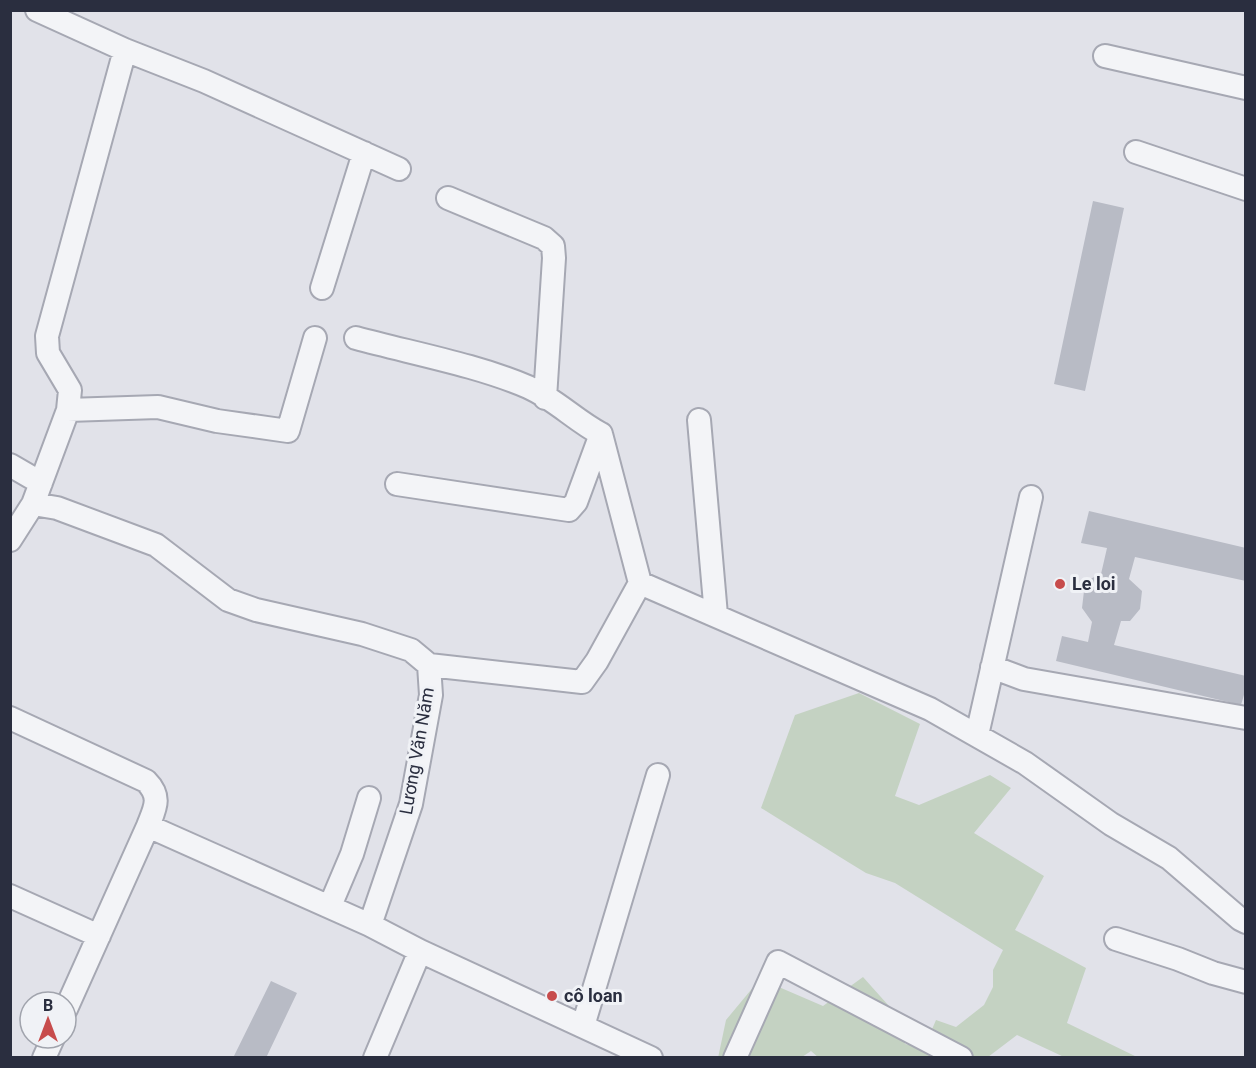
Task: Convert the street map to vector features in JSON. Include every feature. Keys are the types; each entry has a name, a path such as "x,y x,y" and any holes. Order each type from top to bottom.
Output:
{"street":[{"path":"39,11 125,50 204,81 399,169"},
{"path":"10,540 33,504 69,410 70,390 48,353 47,336 125,50"},
{"path":"1105,56 1245,88"},
{"path":"1136,152 1245,189"},
{"path":"322,288 364,153"},
{"path":"448,198 544,238 552,246 554,258 545,398"},
{"path":"69,410 158,407 217,421 288,431 315,338"},
{"path":"356,338 496,375 530,388 586,426 602,434 640,583 597,661 582,682 429,665"},
{"path":"699,420 716,615"},
{"path":"397,484 569,510 576,502 602,434"},
{"path":"10,465 41,483"},
{"path":"976,735 1031,496"},
{"name":"Lương Văn Năm","path":"33,504 57,508 156,544 228,600 256,610 362,634 411,650 429,665 431,695 411,804 370,925"},
{"path":"640,583 930,709 1025,763 1111,824 1169,858 1245,922"},
{"path":"992,667 1024,679 1245,718"},
{"path":"10,718 146,781 153,788 157,797 148,826 75,990"},
{"path":"583,1026 658,775"},
{"path":"330,906 352,854 369,798"},
{"path":"148,826 330,906 420,951 651,1058"},
{"path":"10,896 99,936"},
{"path":"1116,939 1245,982"},
{"path":"375,1058 420,951"},
{"path":"735,1058 778,962 961,1058"}],"green space":[{"path":"859,693 920,724 895,796 919,805 990,775 1011,788 974,833 1044,876 1015,930 1086,968 1067,1023 1137,1057 1064,1057 1017,1035 988,1057 819,1058 811,1051 802,1057 718,1058 726,1020 760,979 823,1006 863,977 897,1015 905,1044 924,1048 936,1020 956,1027 984,1005 993,987 993,970 1003,950 895,883 866,873 761,808 795,715"}],"building":[{"path":"1093,201 1124,208 1085,391 1054,384"},
{"path":"1089,511 1246,548 1246,581 1135,557 1129,579 1142,591 1140,609 1130,621 1121,621 1114,645 1246,676 1246,688 1241,705 1056,661 1062,636 1088,642 1092,622 1082,608 1084,591 1090,579 1101,574 1107,548 1081,543"},
{"path":"271,981 297,993 266,1058 233,1058"}],"place":[{"name":"Le loi","path":"1060,584"},
{"name":"cô loan","path":"552,996"}]}
